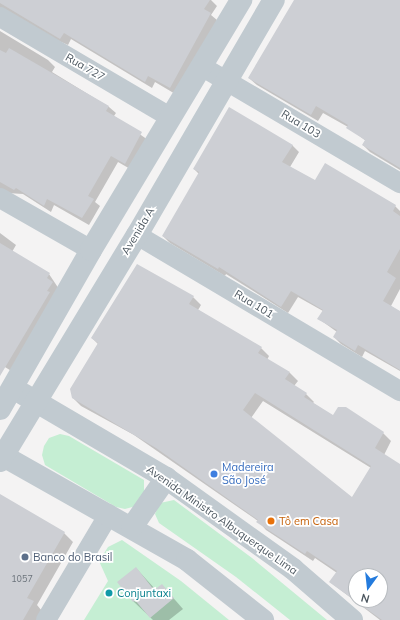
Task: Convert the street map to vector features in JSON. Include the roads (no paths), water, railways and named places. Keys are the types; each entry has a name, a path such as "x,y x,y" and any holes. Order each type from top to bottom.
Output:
{"street":[{"path":"0,409 6,386 91,250 241,0"},
{"name":"Avenida A","path":"1,457 137,235 274,0"},
{"name":"Rua 727","path":"0,17 170,117"},
{"name":"Rua 103","path":"201,66 400,183"},
{"path":"0,198 91,250"},
{"name":"Rua 101","path":"137,235 400,391"},
{"name":"Rua 101","path":"371,374 400,405"},
{"name":"Avenida Ministro Albuquerque Lima","path":"6,386 36,401 166,478 293,569 352,620"},
{"path":"1,457 109,514 187,560 263,620"},
{"path":"132,527 166,478"},
{"path":"46,620 109,514"}],"place":[{"name":"Madereira São José","path":"214,474"},
{"name":"Tô em Casa","path":"271,521"},
{"name":"Banco do Brasil","path":"25,557"},
{"name":"Conjuntaxi","path":"109,593"}]}
